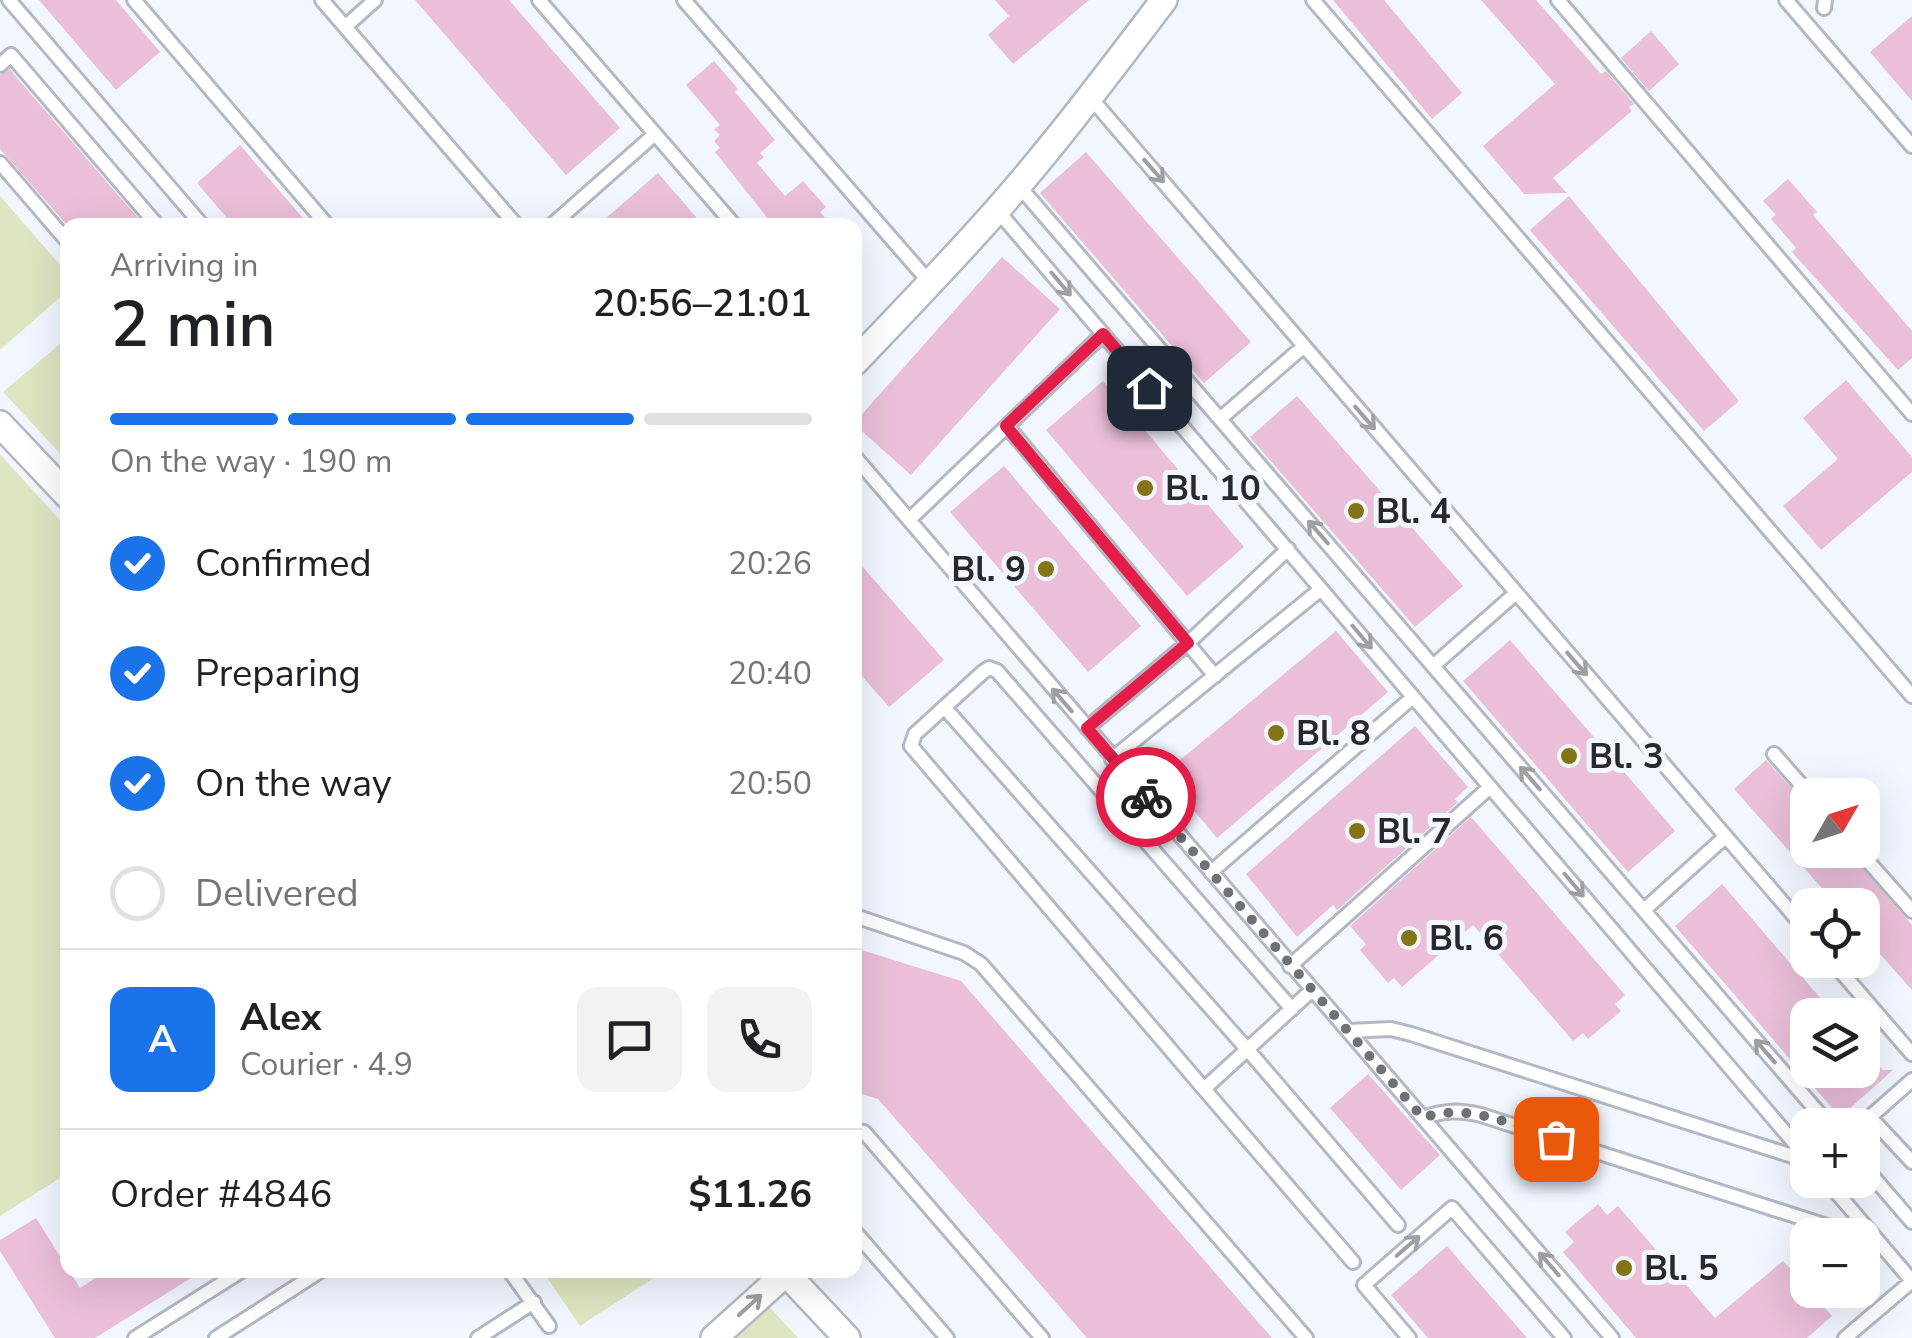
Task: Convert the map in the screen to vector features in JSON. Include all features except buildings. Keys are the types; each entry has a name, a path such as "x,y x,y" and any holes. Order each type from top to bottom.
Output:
{"street":[{"path":"862,355 997,210 1164,0"},
{"path":"0,424 60,488"},
{"path":"714,1338 779,1278"},
{"path":"791,1278 847,1338"}],"lane":[{"path":"9,0 196,218"},
{"path":"134,0 321,218"},
{"path":"322,0 510,218"},
{"path":"345,27 375,0"},
{"path":"539,0 728,218"},
{"path":"684,0 931,284"},
{"path":"1313,0 1912,696"},
{"path":"1558,0 1912,414"},
{"path":"1786,0 1912,146"},
{"path":"0,65 11,55 151,218"},
{"path":"1090,97 1790,911"},
{"path":"560,218 655,134"},
{"path":"0,163 60,233"},
{"path":"1018,185 1814,1108"},
{"path":"997,210 1790,1139"},
{"path":"909,520 1103,334"},
{"path":"1220,420 1304,346"},
{"path":"1006,426 1215,676"},
{"path":"862,465 1612,1338"},
{"path":"1087,728 1188,643 1288,549"},
{"path":"1112,758 1321,588"},
{"path":"1432,666 1516,593"},
{"path":"1292,1009 997,671 990,668 983,672 915,734 911,746 1353,1262"},
{"path":"1211,872 1413,697"},
{"path":"944,707 1398,1225"},
{"path":"1774,754 1795,778"},
{"path":"1290,966 1490,787"},
{"path":"1644,910 1726,837"},
{"path":"1874,868 1912,911"},
{"path":"862,918 964,953 981,964 1306,1338"},
{"path":"1847,978 1912,1054"},
{"path":"1204,1089 1312,990"},
{"path":"1349,1030 1391,1029 1411,1034 1790,1154"},
{"path":"1912,1080 1870,1117 1912,1162"},
{"path":"1423,1118 1442,1111 1481,1115 1802,1218"},
{"path":"862,1138 1042,1338"},
{"path":"1880,1185 1912,1222"},
{"path":"1841,1198 1859,1218"},
{"path":"1410,1338 1364,1284 1452,1208 1564,1338"},
{"path":"862,1240 947,1338"},
{"path":"1845,1338 1912,1281 1880,1243"},
{"path":"135,1338 231,1278"},
{"path":"216,1338 233,1333 311,1278"},
{"path":"515,1278 549,1326"},
{"path":"478,1338 534,1302"}],"green space":[{"path":"0,196 60,265 60,297 0,350"},
{"path":"60,344 60,453 3,392"},
{"path":"0,454 60,520 60,1178 0,1216"},
{"path":"547,1278 654,1278 580,1326"},
{"path":"764,1301 798,1338 722,1338"}],"way so far":[{"path":"1146,797 1423,1118 1442,1111 1462,1111 1556,1139"}],"place":[{"name":"Bl. 10","path":"1145,488"},
{"name":"Bl. 4","path":"1356,511"},
{"name":"Bl. 9","path":"1046,569"},
{"name":"Bl. 8","path":"1276,733"},
{"name":"Bl. 3","path":"1569,756"},
{"name":"Bl. 7","path":"1357,831"},
{"name":"Bl. 6","path":"1409,938"},
{"name":"Bl. 5","path":"1624,1268"}],"route":[{"path":"1146,797 1087,728 1188,643 1006,426 1103,334 1149,388"}]}
